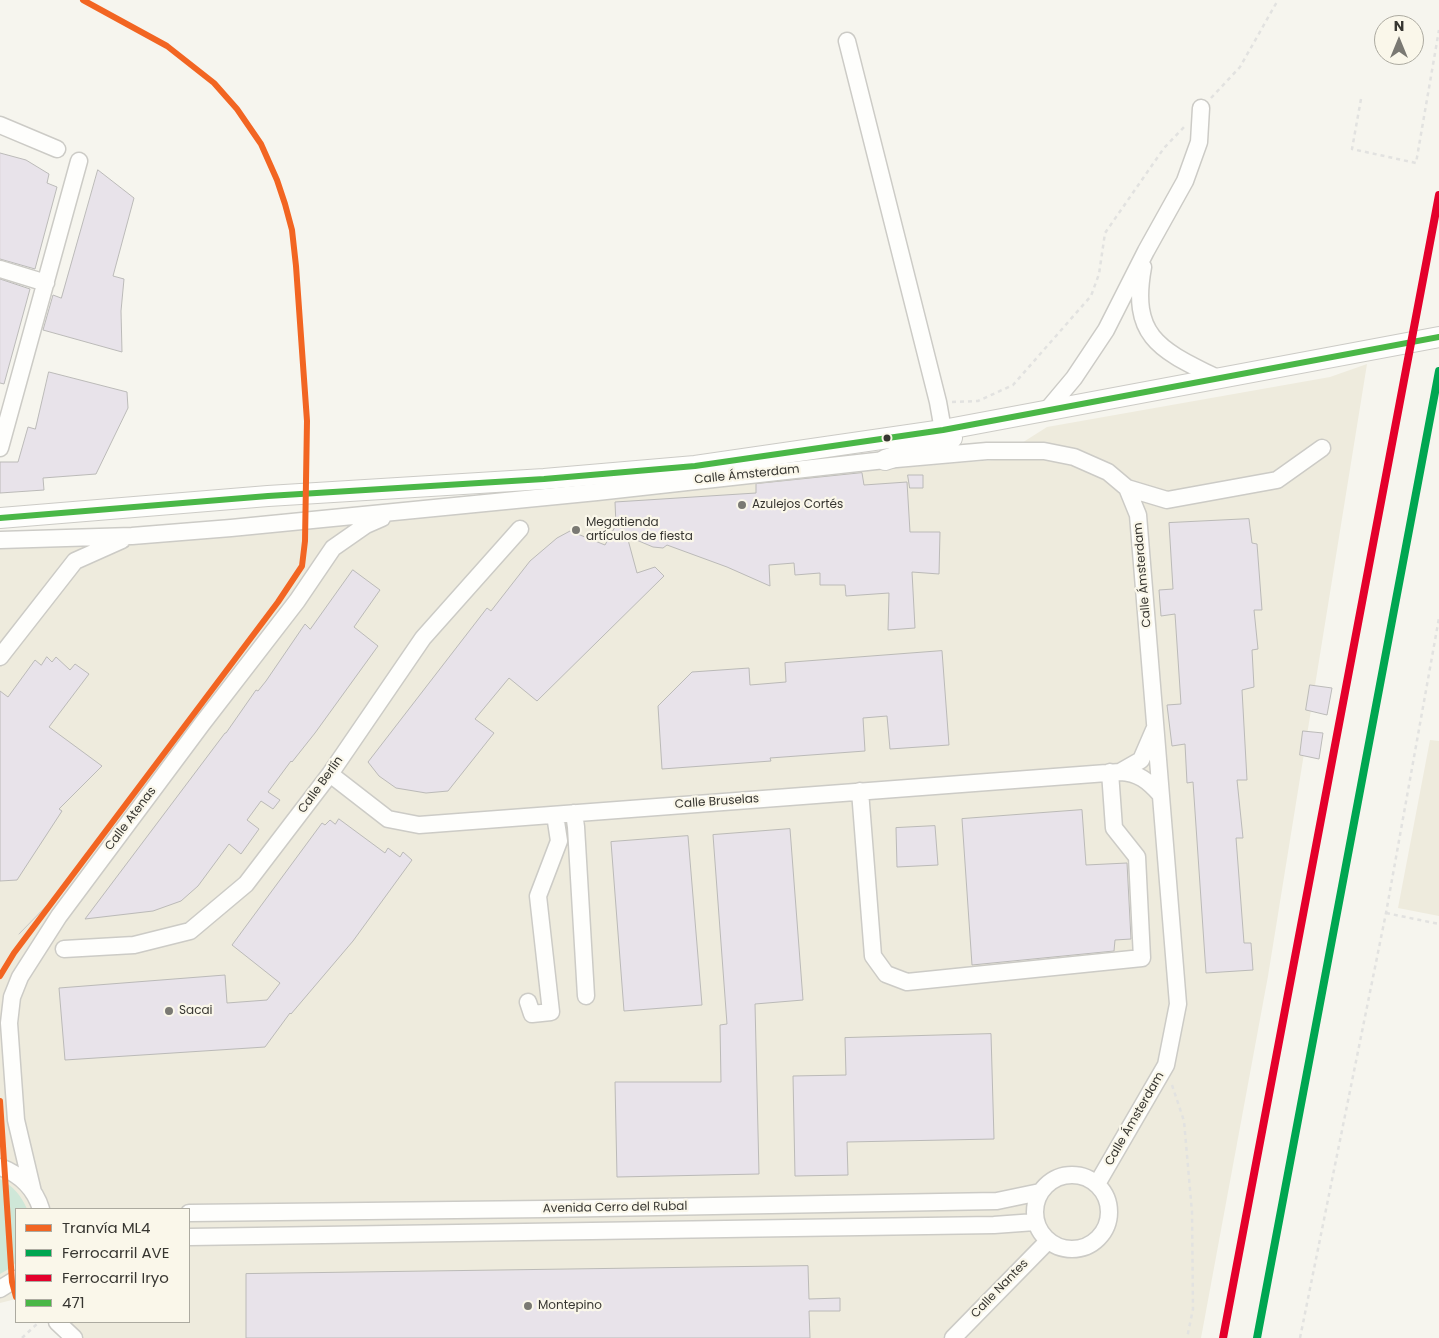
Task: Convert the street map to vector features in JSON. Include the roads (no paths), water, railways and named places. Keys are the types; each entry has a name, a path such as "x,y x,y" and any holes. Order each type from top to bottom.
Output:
{"main road":[{"path":"0,518 268,496 544,479 695,466 943,430 1439,337"},
{"path":"885,460 1026,414"}],"street":[{"path":"847,41 938,402 943,430"},
{"path":"1048,409 1074,378 1106,330 1146,251 1185,181 1199,142 1201,108"},
{"path":"0,125 57,150"},
{"path":"0,448 80,161"},
{"path":"1146,251 1139,286 1141,315 1150,334 1162,348 1217,378"},
{"path":"0,268 46,283"},
{"path":"1127,488 1167,500 1277,480 1322,448"},
{"name":"Calle Ámsterdam","path":"0,540 132,536 231,528 987,451 1044,451 1074,457 1108,472 1127,488 1138,515 1178,1004 1166,1065 1097,1184"},
{"name":"Calle Atenas","path":"36,1198 16,1120 9,1009 20,978 52,926 99,860 138,812 202,724 297,601 333,548 366,525 395,512"},
{"name":"Calle Berlín","path":"36,951 134,945 190,931 246,884 330,774 423,638 520,529"},
{"path":"0,657 75,561 132,536"},
{"path":"1115,772 1141,760 1155,728"},
{"path":"860,791 873,956 886,974 908,982 1142,958 1137,857 1114,828 1115,772"},
{"path":"1115,772 1136,774 1146,779 1160,794"},
{"name":"Calle Bruselas","path":"330,774 388,819 419,825 1115,772"},
{"path":"574,813 586,996"},
{"path":"528,1002 532,1014 551,1012 538,896 559,841 555,815"},
{"path":"52,926 53,937 64,949"},
{"path":"0,1167 19,1176 36,1198 51,1208"},
{"path":"1073,1174 1086,1177 1097,1184 1105,1194 1109,1207 1108,1220 1104,1231 1095,1241 1084,1247 1071,1250 1059,1247 1048,1240 1036,1222 1034,1206 1040,1192 1049,1182 1060,1176 1073,1174"},
{"name":"Avenida Cerro del Rubal","path":"190,1213 997,1201 1040,1192"},
{"name":"Avenida Cerro del Rubal","path":"190,1237 994,1225 1036,1222"},
{"name":"Calle Nantes","path":"953,1338 1048,1240"},
{"path":"0,1289 15,1280"},
{"path":"59,1323 74,1338"}],"tram line":[{"name":"ML4","path":"0,976 14,953 278,602 302,566 305,541 307,421 296,266 292,230 277,180 261,144 237,109 214,83 167,46 83,0"},
{"path":"19,934 60,892"},
{"name":"ML4","path":"0,1101 12,1282 15,1293"}],"rail line":[{"name":"Iryo","path":"1223,1338 1439,195"},
{"name":"AVE","path":"1257,1338 1439,371"}],"place":[{"name":"Azulejos Cortés","path":"742,505"},
{"name":"Megatienda artículos de fiesta","path":"576,530"},
{"name":"Sacai","path":"169,1011"},
{"name":"Montepino","path":"528,1306"}]}
